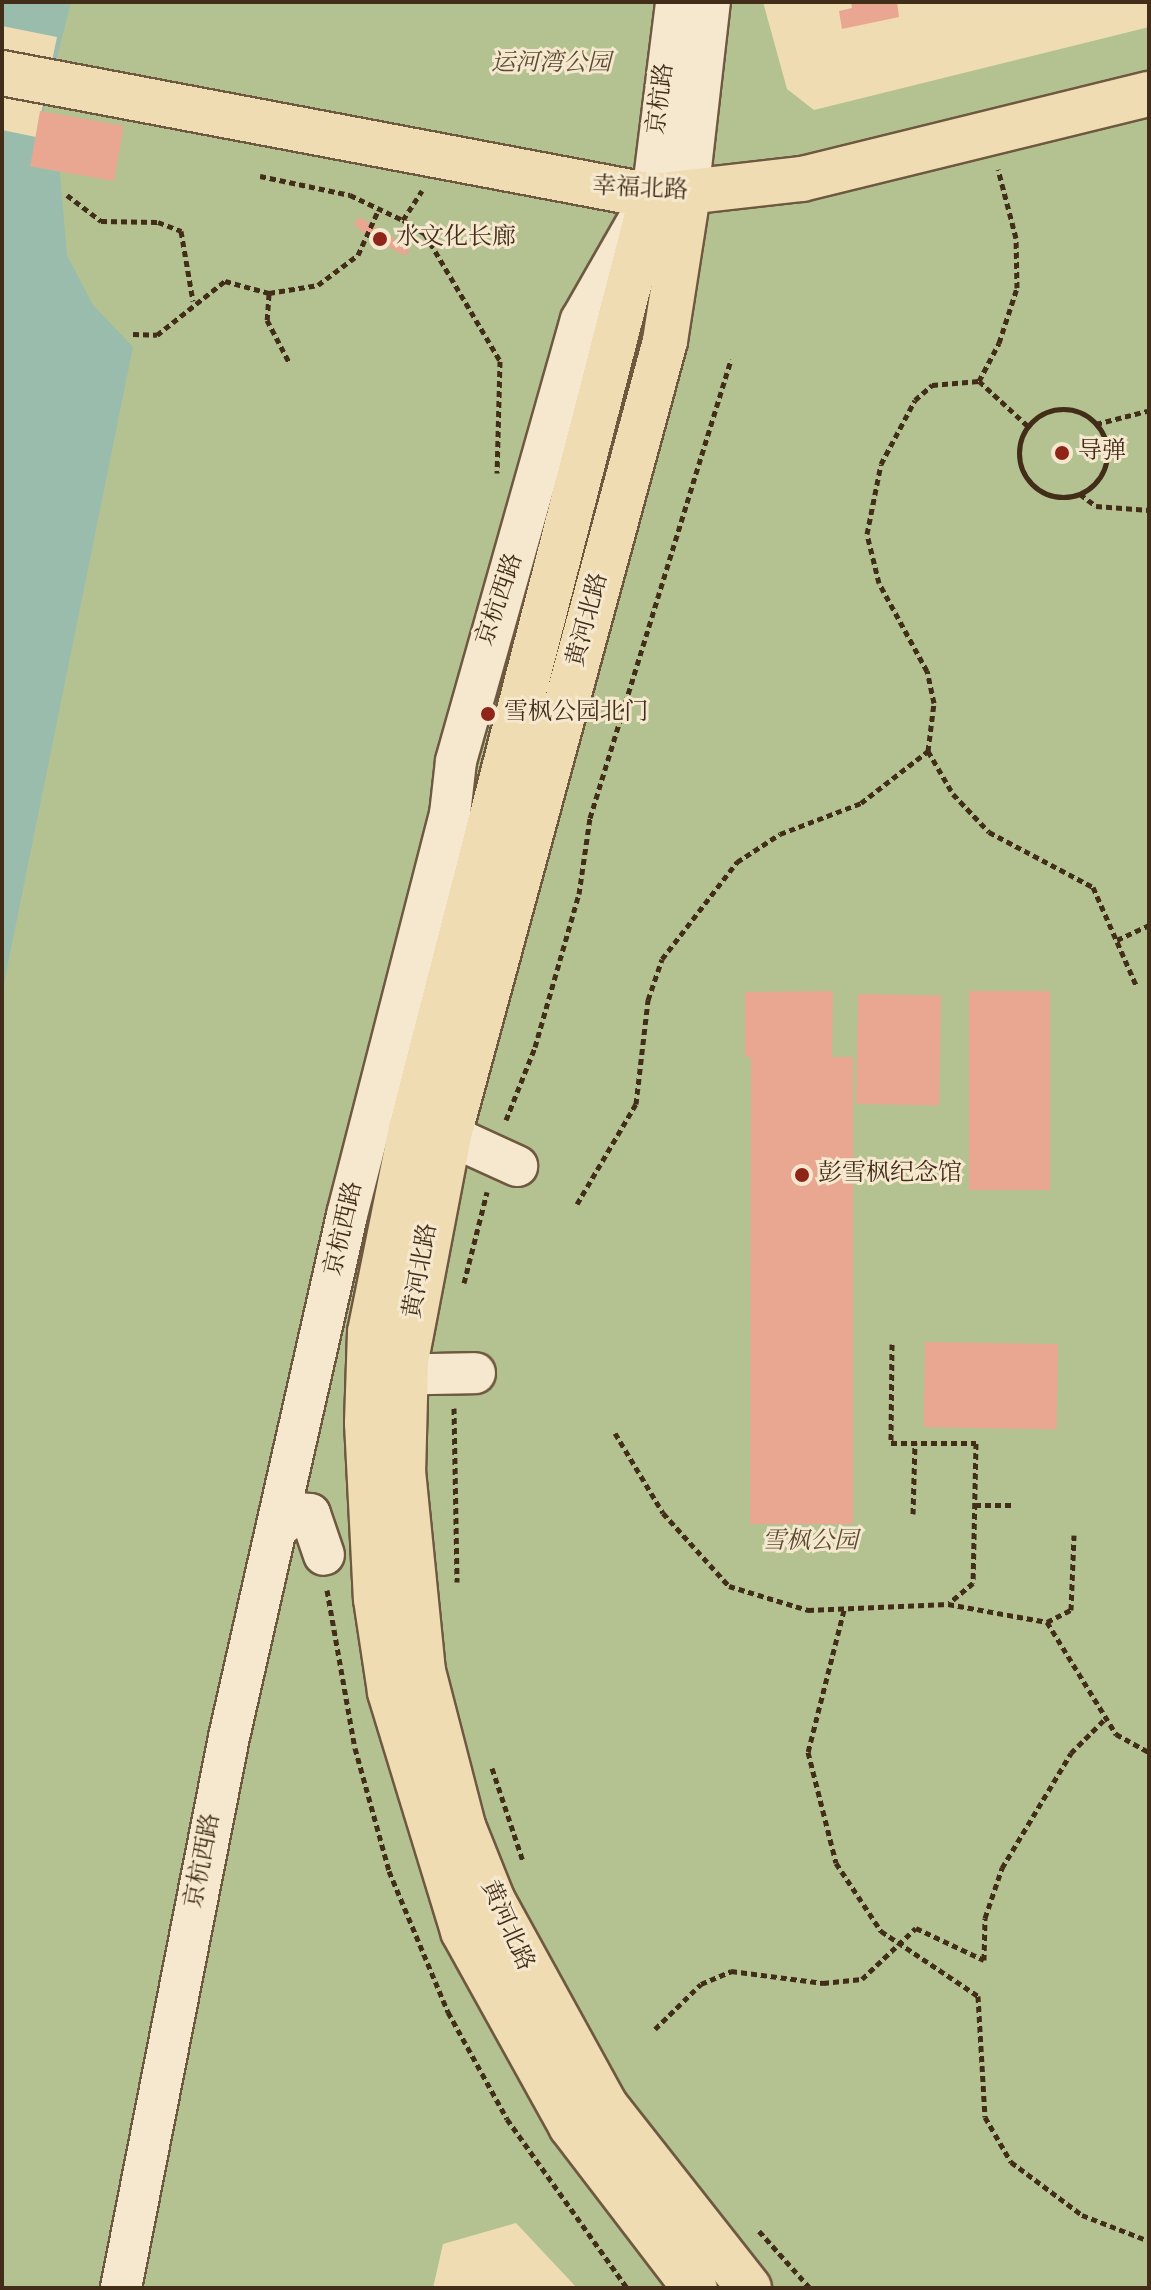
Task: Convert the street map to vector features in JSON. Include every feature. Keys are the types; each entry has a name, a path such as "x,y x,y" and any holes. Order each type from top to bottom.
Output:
{"main road":[{"name":"幸福北路","path":"2,73 130,95 436,158 670,195 802,179 1149,94"},
{"name":"黄河北路","path":"670,195 430,1132 386,1375 376,1599 390,1692 440,1865 463,1931 571,2126 695,2288"},
{"name":"黄河北路","path":"386,1375 410,1585 436,1731 463,1826 527,1975 605,2105 749,2288"}],"street":[{"name":"京杭路","path":"670,195 676,2"},
{"name":"京杭路","path":"670,195 710,2"},
{"name":"京杭西路","path":"121,2288 229,1737 483,649 581,320 670,195"},
{"path":"430,1132 506,1161"},
{"path":"386,1375 464,1374"},
{"path":"278,1528 296,1513 310,1514 324,1555"}],"path":[{"path":"979,381 1017,288 1016,238 988,135"},
{"path":"403,220 436,158"},
{"path":"260,176 350,195 425,234 500,361 496,482"},
{"path":"67,195 101,221 158,222 181,231 193,302"},
{"path":"133,334 157,335 193,302 225,281 269,293 318,285 345,268 378,211"},
{"path":"269,293 267,320 289,362"},
{"path":"462,1291 506,1161 579,894 590,818 731,359"},
{"path":"1028,426 979,381 932,385 915,400 881,464 867,534 879,583 927,671 934,703 928,751 953,794 989,832 1093,887 1137,987"},
{"path":"1148,411 1096,424 1065,409 1028,426 1019,453 1027,479 1050,495 1080,494 1096,506 1149,510"},
{"path":"1080,494 1107,460 1096,424"},
{"path":"577,1204 636,1104 648,1000 662,959 718,886 737,862 780,834 861,803 928,751"},
{"path":"1117,940 1149,925"},
{"path":"892,1344 891,1443 976,1443 973,1583 948,1604"},
{"path":"458,1599 464,1374"},
{"path":"615,1433 663,1513 729,1586 808,1610 948,1604 1047,1622 1071,1610 1074,1535"},
{"path":"913,1514 915,1443"},
{"path":"975,1505 1011,1505"},
{"path":"844,1610 808,1752 836,1863 881,1931 978,1996 985,2117 1011,2162 1082,2215 1149,2241"},
{"path":"1047,1622 1116,1734 1149,1752"},
{"path":"655,2029 701,1984 731,1971 823,1983 862,1979 902,1945 916,1928 984,1960 985,1918 1002,1868 1071,1753 1105,1719"},
{"path":"490,1760 528,1875"},
{"path":"753,2225 810,2288"}],"green space":[{"path":"2,2 763,2 787,89 814,110 1149,27 1149,2288 577,2288 516,2223 443,2244 433,2288 2,2288"}],"shaded area":[{"path":"2,2 71,2 30,166 60,172 67,255 93,305 133,347 2,993"}],"pier":[{"path":"2,26 57,37 36,137 2,130"}],"building":[{"path":"851,2 897,2 899,17 842,29 839,11 852,8"},
{"path":"40,111 124,126 114,181 30,166"},
{"name":"水文化长廊","path":"359,217 410,248 406,256 367,236 354,224"},
{"name":"彭雪枫纪念馆","path":"833,991 832,1057 853,1057 853,1524 750,1524 751,1057 745,1057 745,992"},
{"path":"969,991 1050,991 1050,1190 969,1190"},
{"path":"858,994 941,995 939,1105 856,1104"},
{"path":"925,1342 1058,1344 1056,1429 924,1427"}],"place":[{"name":"水文化长廊","path":"380,239"},
{"name":"导弹","path":"1062,453"},
{"name":"雪枫公园北门","path":"488,714"},
{"name":"彭雪枫纪念馆","path":"802,1175"}],"park label":[{"name":"运河湾公园","path":"551,65"},
{"name":"雪枫公园","path":"810,1543"}]}
